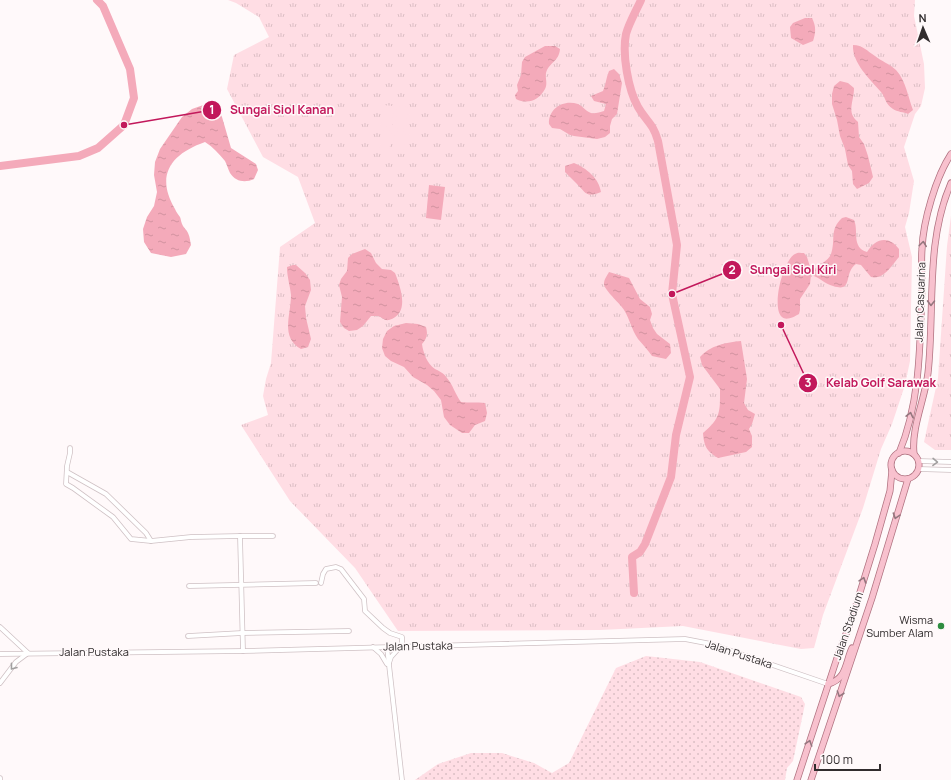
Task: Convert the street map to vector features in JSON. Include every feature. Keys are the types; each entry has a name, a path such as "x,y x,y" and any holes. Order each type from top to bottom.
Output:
{"main road":[{"name":"Jalan Casuarina","path":"899,453 904,440 915,393 920,334 922,248 927,218 940,175 951,154"},
{"name":"Jalan Casuarina","path":"914,454 913,446 915,433 928,375 934,247 938,221 951,183"},
{"path":"907,451 914,454 919,461 919,469 915,475 908,479 898,477 892,470 891,466 893,458 899,453 907,451"},
{"name":"Jalan Stadium","path":"797,780 828,684 852,618 875,544 890,490 892,470"},
{"name":"Jalan Stadium","path":"811,780 872,598 908,479"},
{"path":"828,684 839,680 850,652 860,634"}],"street":[{"path":"70,448 66,484 113,517 131,539 151,541 191,537 273,536"},
{"path":"919,461 951,462"},
{"path":"919,469 951,470"},
{"path":"67,472 106,494 146,533 151,541"},
{"path":"240,536 240,584 243,651"},
{"path":"189,586 318,583 326,569 333,567 341,569 364,599 365,611 390,633 402,637 401,647 391,657 388,666"},
{"path":"0,627 28,653 16,662 0,683"},
{"path":"188,636 242,633 349,631"},
{"name":"Jalan Pustaka","path":"0,654 243,651 685,639 710,644 828,684"},
{"path":"373,647 381,654 388,666"},
{"path":"387,647 402,780"}],"green space":[{"path":"228,0 915,0 914,16 924,64 925,88 921,106 915,114 904,147 914,181 909,213 905,227 912,257 910,361 905,385 892,424 881,449 863,508 823,615 814,648 801,649 683,626 600,630 398,631 355,568 290,501 241,425 268,415 263,396 271,363 280,247 315,223 298,177 263,157 227,89 234,55 269,37 259,17 236,3"},
{"path":"383,105 394,106 392,128 381,126"},
{"path":"397,106 408,107 406,129 395,128"},
{"path":"381,130 392,131 389,153 379,151"},
{"path":"395,131 406,132 403,154 392,153"},
{"path":"951,216 951,450 935,450 924,442 938,378 947,246"},
{"path":"646,656 700,662 801,697 805,704 793,761 787,768 785,780 415,780 438,764 471,753 502,753 534,763 552,773 569,763 616,668"}],"water":[{"path":"805,18 812,18 815,26 815,32 813,41 803,45 791,38 790,27 793,23"},
{"path":"853,45 862,47 896,70 904,84 913,110 908,114 895,110 888,105 881,92 867,76 855,58"},
{"path":"545,46 555,46 560,49 558,57 547,69 546,85 543,93 536,99 525,102 516,99 515,95 518,91 517,85 521,75 522,62 525,57"},
{"path":"614,69 619,74 622,83 617,114 612,119 610,133 605,137 597,139 574,136 560,129 552,128 549,124 551,114 558,106 562,104 578,104 591,113 604,111 606,104 594,101 591,96 603,91 609,71"},
{"path":"840,81 848,83 854,88 851,111 854,118 858,122 859,137 864,144 873,177 869,183 857,189 853,184 852,171 848,165 832,104 834,86"},
{"path":"209,103 216,105 222,117 231,148 256,164 258,170 254,179 247,181 238,180 232,176 223,158 205,142 183,153 170,167 166,186 169,197 180,217 182,225 189,234 191,245 186,254 171,257 151,253 144,242 143,229 147,217 154,206 157,192 154,175 155,162 160,149 182,117 192,109"},
{"path":"574,163 595,178 601,192 592,195 587,194 565,172 565,166"},
{"path":"429,185 445,187 441,220 426,218"},
{"path":"846,217 854,220 857,243 862,250 867,252 870,247 878,241 887,240 899,249 899,257 887,272 876,277 871,277 861,265 856,264 852,268 848,281 844,287 830,285 811,275 810,284 800,299 799,314 786,319 782,317 779,312 778,295 786,265 796,253 804,253 807,257 811,270 813,271 818,267 830,257 834,231 838,222 842,218"},
{"path":"365,249 371,253 376,263 382,269 391,270 395,273 401,292 402,306 396,317 387,320 378,316 371,316 363,326 357,330 349,331 344,328 340,322 342,297 339,285 341,279 347,271 348,258 352,254"},
{"path":"296,265 305,273 310,280 311,290 305,306 311,339 308,347 301,349 291,338 288,325 291,295 287,267"},
{"path":"609,272 629,278 640,299 650,307 652,314 650,320 653,328 657,334 670,344 671,353 666,359 652,356 638,339 624,310 608,292 604,284"},
{"path":"406,323 418,324 426,327 427,336 422,344 426,358 432,367 446,376 461,402 485,403 487,413 485,421 475,425 469,433 462,433 450,425 444,417 441,400 434,391 413,377 404,367 391,361 385,356 382,348 383,339 387,331 394,326"},
{"path":"741,341 747,379 744,403 748,410 755,414 749,429 752,436 752,447 746,452 718,458 707,448 704,442 703,433 713,423 718,414 720,389 702,365 700,357 713,347 730,342"}],"waterway":[{"path":"0,166 79,156 98,148 124,125 134,98 130,69 103,6 97,0"},
{"path":"634,593 632,557 640,552 645,544 671,477 676,435 690,377 672,294 677,245 658,141 654,130 634,100 625,61 626,34 641,0"}],"place":[{"name":"Sungai Siol Kanan","path":"124,125"},
{"name":"Sungai Siol Kiri","path":"672,294"},
{"name":"Kelab Golf Sarawak","path":"781,325"},
{"name":"Wisma Sumber Alam","path":"941,626"}]}
